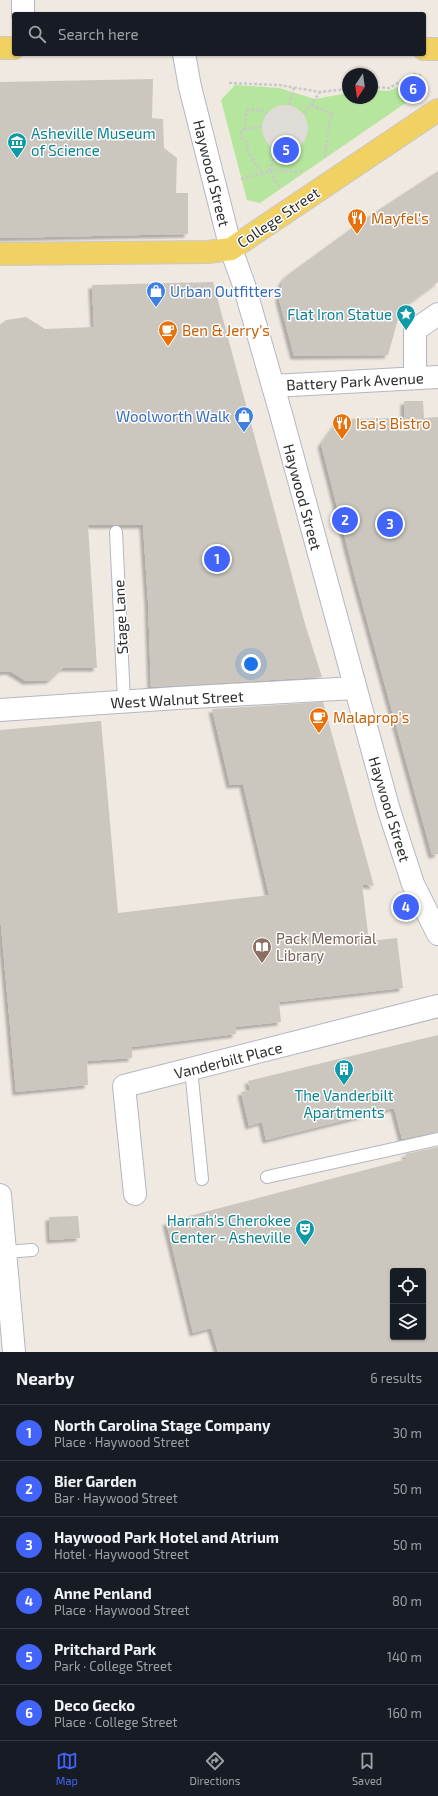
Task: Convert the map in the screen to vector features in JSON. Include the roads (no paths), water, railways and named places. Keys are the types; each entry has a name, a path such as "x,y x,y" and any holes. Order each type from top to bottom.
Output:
{"main road":[{"path":"0,48 12,48"},
{"path":"426,49 438,49"},
{"name":"College Street","path":"0,254 208,252 231,249 438,110"}],"street":[{"path":"23,0 23,12"},
{"name":"Haywood Street","path":"184,56 190,87 231,249 244,284 273,386 388,807 414,884 438,934"},
{"path":"415,377 415,330 438,314"},
{"name":"Battery Park Avenue","path":"273,386 415,377 438,377"},
{"name":"West Walnut Street","path":"0,710 124,701 355,688"},
{"name":"Vanderbilt Place","path":"135,1194 124,1086 438,1006"},
{"path":"0,1195 14,1352"}],"lane":[{"name":"Stage Lane","path":"116,532 124,701"},
{"path":"191,1069 202,1179"},
{"path":"267,1177 438,1139"},
{"path":"5,1252 32,1250"}],"place":[{"name":"Deco Gecko","path":"413,89"},
{"name":"Pritchard Park","path":"286,150"},
{"name":"Asheville Museum of Science","path":"17,159"},
{"name":"Mayfel's","path":"357,235"},
{"name":"Urban Outfitters","path":"156,308"},
{"name":"Flat Iron Statue","path":"406,331"},
{"name":"Ben & Jerry's","path":"168,347"},
{"name":"Woolworth Walk","path":"244,433"},
{"name":"Isa's Bistro","path":"342,440"},
{"name":"Bier Garden","path":"345,520"},
{"name":"Haywood Park Hotel and Atrium","path":"390,524"},
{"name":"North Carolina Stage Company","path":"217,559"},
{"name":"Malaprop's","path":"319,734"},
{"name":"Anne Penland","path":"406,907"},
{"name":"Pack Memorial Library","path":"262,964"},
{"name":"The Vanderbilt Apartments","path":"344,1086"},
{"name":"Harrah's Cherokee Center - Asheville","path":"305,1246"}]}
